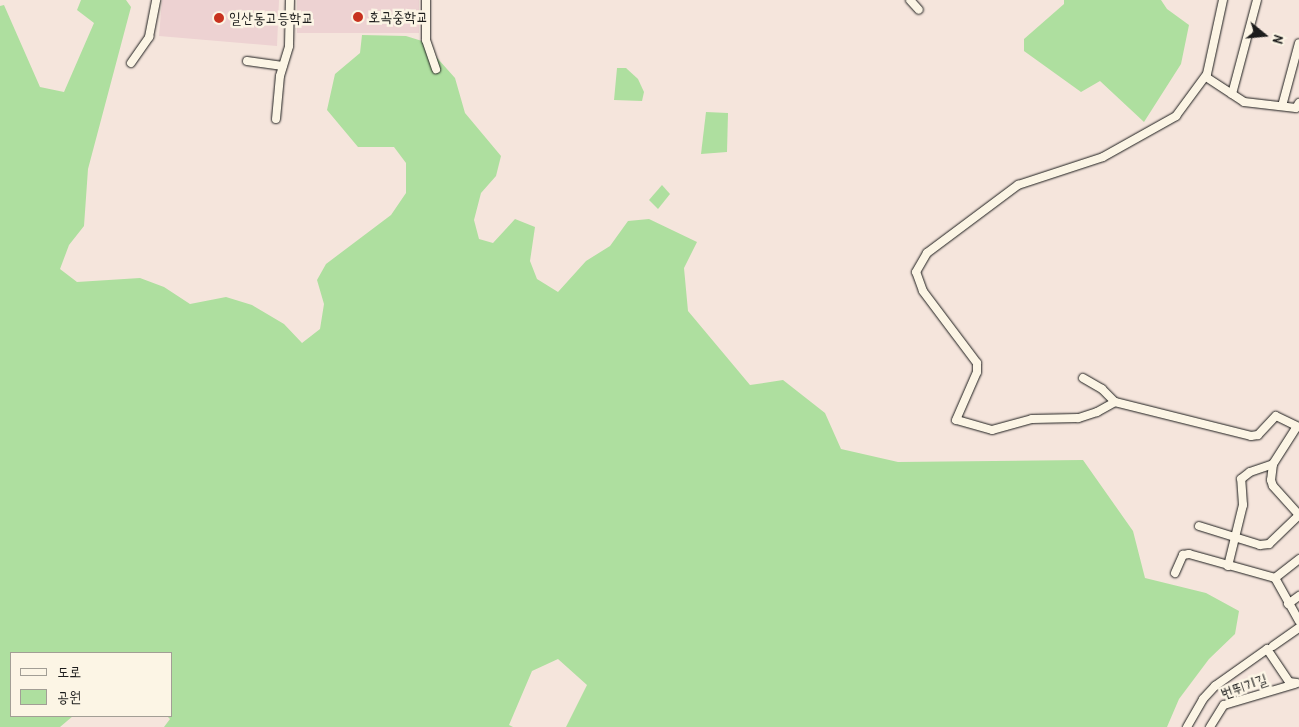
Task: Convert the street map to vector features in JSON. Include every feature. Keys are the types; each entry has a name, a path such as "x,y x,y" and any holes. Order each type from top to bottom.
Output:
{"street":[{"path":"131,63 149,37 156,0"},
{"path":"276,119 283,66 289,46 290,0"},
{"path":"426,0 426,40 436,69"},
{"path":"910,0 919,10"},
{"path":"1115,402 1097,412 1078,418 1032,419 992,430 961,423 956,420 978,372 977,363 923,291 916,272 927,253 1018,185 1103,157 1176,116 1206,77 1223,0"},
{"path":"1232,94 1257,0"},
{"path":"1282,106 1299,43"},
{"path":"247,61 283,66"},
{"path":"1206,77 1244,102 1296,108 1299,103"},
{"path":"1083,378 1115,402 1251,436 1258,435 1276,416 1297,428 1273,464 1272,486 1299,515 1269,544 1260,545 1200,526"},
{"path":"1228,566 1243,505 1241,480 1250,472 1273,464"},
{"path":"1175,573 1183,555 1275,578 1299,621"},
{"path":"1275,578 1299,558"},
{"path":"1288,604 1299,596"},
{"path":"1273,646 1299,628"},
{"name":"번뛰기길","path":"1187,727 1203,699 1215,686 1267,649 1288,682 1298,683"},
{"name":"번뛰기길","path":"1210,727 1224,705 1298,683"}],"shaded area":[{"name":"일산동고등학교","path":"162,0 279,0 277,46 159,36"},
{"name":"호곡중학교","path":"297,0 419,0 419,33 297,33"}],"green space":[{"path":"81,0 126,0 131,7 88,169 84,226 69,245 60,269 77,282 140,278 164,287 190,304 226,297 252,305 284,324 302,343 320,329 324,304 317,280 326,264 391,215 406,193 406,163 394,147 358,147 327,110 335,74 360,53 362,35 406,36 422,41 455,78 465,113 501,156 496,176 481,193 474,220 479,239 493,243 515,219 535,227 530,261 537,279 558,292 586,261 610,246 628,221 649,219 697,242 684,268 688,311 750,385 783,380 825,413 841,449 898,462 1083,460 1133,531 1145,578 1206,593 1239,611 1235,634 1209,659 1179,699 1167,727 566,727 587,685 558,659 532,671 509,725 513,727 164,727 170,719 168,717 172,717 172,652 10,652 10,717 72,717 60,727 0,727 0,6 4,5 40,87 64,92 94,23 77,10"},
{"path":"1064,0 1161,0 1167,9 1189,25 1181,64 1144,122 1100,81 1081,92 1024,51 1024,39 1064,4"},
{"path":"617,68 626,68 638,79 644,92 642,101 614,100"},
{"path":"706,112 728,113 727,152 701,154"},
{"path":"662,185 670,194 658,209 649,200"}],"place":[{"name":"호곡중학교","path":"358,17"},
{"name":"일산동고등학교","path":"219,18"}]}
